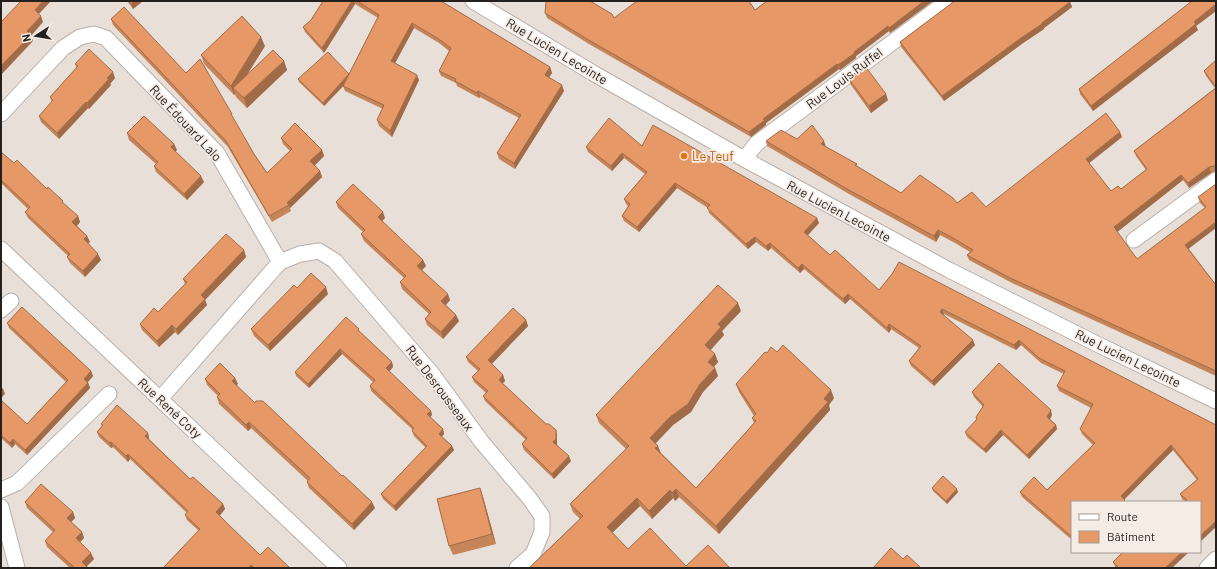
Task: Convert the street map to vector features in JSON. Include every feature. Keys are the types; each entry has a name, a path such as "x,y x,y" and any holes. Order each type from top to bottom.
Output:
{"street":[{"name":"Rue Lucien Lecointe","path":"473,1 593,73 744,159 956,274 1216,401"},
{"name":"Rue Louis Ruffel","path":"744,159 757,143 948,1"},
{"name":"Rue Édouard Lalo","path":"1,114 63,48 80,37 94,34 106,38 217,152 280,262"},
{"path":"1134,240 1216,180"},
{"name":"Rue René Coty","path":"1,249 339,568"},
{"name":"Rue Desrousseaux","path":"280,262 300,254 319,251 335,260 433,375 481,441 530,499 542,516 542,532 533,554 517,568"},
{"path":"160,398 280,262"},
{"path":"1,490 17,483 108,394"},
{"path":"1,507 17,568"},
{"path":"1207,568 1216,559"}],"building":[{"path":"21,1 43,1 35,10 41,16 27,31 31,35 1,66 1,22"},
{"path":"323,1 352,1 322,48 303,27 311,20"},
{"path":"357,1 441,1 550,67 545,75 562,85 514,163 497,153 521,115 478,91 477,93 455,81 456,79 439,71 451,48 412,23 391,61 417,75 390,131 377,120 384,105 343,86 379,15"},
{"path":"546,1 590,1 612,14 614,18 637,1 749,1 755,10 767,1 924,1 763,119 765,120 749,132 587,39 545,13"},
{"path":"953,1 1070,2 942,96 900,42"},
{"path":"1192,1 1216,1 1216,4 1194,22 1196,24 1091,106 1079,89"},
{"path":"124,7 186,73 200,59 254,154 267,173 292,149 281,138 295,123 322,150 310,161 320,171 287,203 289,205 269,216 226,141 111,19"},
{"path":"242,16 261,37 231,86 201,55"},
{"path":"89,49 113,72 107,78 109,79 87,103 86,102 57,133 39,116 53,100 50,97 78,66 75,64"},
{"path":"273,50 284,61 244,98 233,88"},
{"path":"328,52 349,74 323,103 298,79"},
{"path":"1216,60 1216,87 1204,71"},
{"path":"865,66 886,94 869,106 848,78"},
{"path":"1216,88 1216,166 1209,167 1188,183 1181,175 1114,227 1137,259 1206,207 1198,197 1216,184 1216,222 1185,245 1216,285 1216,371 1010,278 967,255 973,250 953,238 938,230 934,236 847,189 766,141 781,130 797,139 812,125 824,141 821,144 857,164 855,165 901,193 920,175 953,198 957,203 972,192 986,207 1106,113 1120,132 1086,159 1111,191 1118,186 1121,189 1147,169 1134,151"},
{"path":"144,116 174,144 171,147 201,176 184,194 154,166 158,162 127,133"},
{"path":"609,118 642,146 653,125 817,218 804,232 830,255 835,250 879,290 892,274 899,262 1216,425 1216,521 1201,535 1201,501 1186,501 1187,500 1180,494 1198,479 1171,445 1121,496 1125,500 1124,501 1071,501 1071,536 1020,492 1034,477 1047,490 1095,443 1080,429 1093,404 1057,386 1065,371 1039,358 1019,340 1014,345 942,309 940,312 973,340 932,381 909,361 921,346 889,324 887,328 848,294 843,299 802,264 798,268 770,243 766,246 755,237 746,244 707,208 710,205 675,183 637,227 622,216 630,204 624,199 647,172 622,153 611,166 586,147"},
{"path":"1,152 14,163 17,160 78,216 72,222 87,236 84,239 98,254 83,271 67,257 70,254 25,212 30,207 1,180"},
{"path":"353,184 383,212 378,217 423,260 417,266 448,294 441,301 456,315 441,332 425,319 431,312 400,282 406,276 361,234 365,230 336,202"},
{"path":"226,234 244,250 201,295 205,299 176,329 172,325 157,341 140,324 154,308 158,312 187,282 183,279"},
{"path":"311,273 326,287 268,345 251,329 294,285 297,288"},
{"path":"718,285 738,303 718,324 721,327 705,345 715,354 708,362 715,368 700,384 688,404 670,417 650,438 658,446 655,448 696,488 756,421 752,418 756,414 736,384 765,352 767,353 771,347 777,352 783,345 831,390 824,399 828,402 716,526 676,489 672,493 670,490 649,511 637,498 607,527 628,549 650,528 686,566 708,545 730,568 529,568 583,516 570,504 629,446 596,415"},
{"path":"22,307 91,371 84,379 88,383 25,450 13,439 10,443 1,435 1,400 27,424 68,380 7,323"},
{"path":"513,308 526,320 488,360 503,375 499,380 546,424 549,424 556,430 556,439 553,442 569,456 552,474 522,444 527,438 483,396 488,391 472,377 480,369 466,357"},
{"path":"346,317 392,362 386,368 431,411 427,414 443,429 439,434 452,446 394,506 381,494 427,446 412,431 414,428 370,386 375,380 340,349 308,384 295,372"},
{"path":"220,363 235,378 232,381 255,403 256,401 263,401 342,476 343,475 372,502 352,524 307,482 310,478 249,422 246,425 217,397 220,394 205,379"},
{"path":"999,363 1051,410 1047,417 1056,425 1027,455 1001,430 984,449 965,432 977,419 976,417 984,405 972,392"},
{"path":"117,405 148,433 145,436 190,479 193,477 223,504 216,512 260,555 268,547 290,568 255,568 251,565 248,568 163,568 200,529 185,515 188,511 128,454 126,456 111,442 110,443 97,432 103,425 101,424"},
{"path":"943,476 957,489 946,501 932,488"},
{"path":"41,484 73,512 67,518 82,532 76,538 91,553 82,562 88,568 75,568 45,541 55,530 25,502"},
{"path":"480,488 492,534 449,546 437,499"},
{"path":"891,548 903,559 907,555 921,568 873,568"},
{"path":"1122,553 1181,553 1165,568 1119,568 1113,562"}],"place":[{"name":"Le Teuf","path":"684,156"}]}
